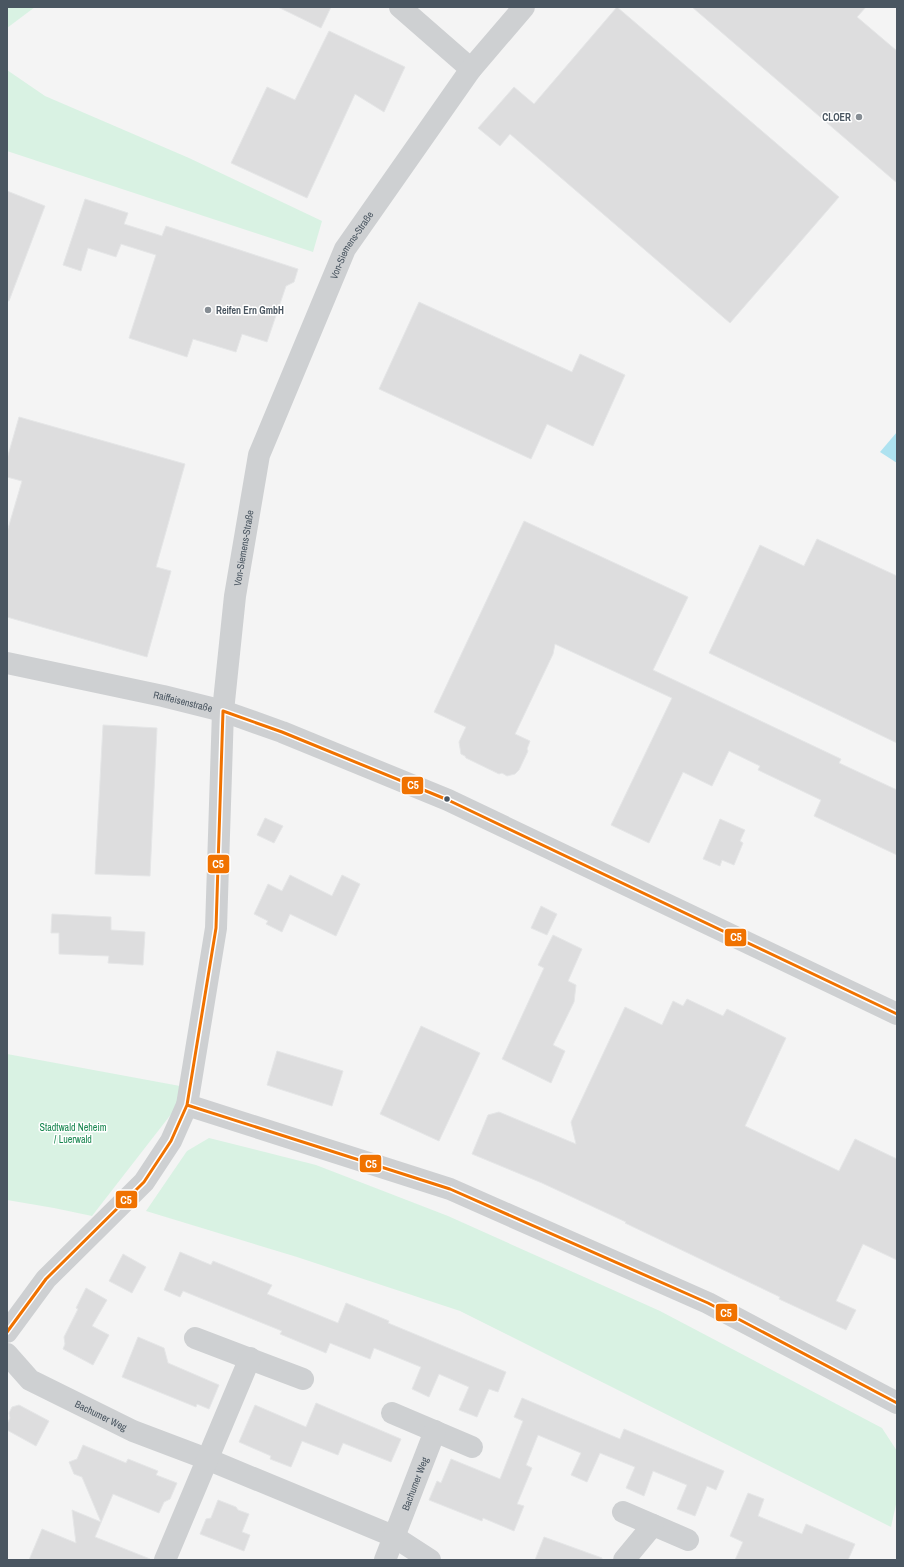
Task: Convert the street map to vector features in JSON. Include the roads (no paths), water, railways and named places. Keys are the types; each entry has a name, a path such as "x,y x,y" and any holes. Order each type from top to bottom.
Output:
{"street":[{"path":"400,7 471,69"},
{"name":"Von-Siemens-Straße","path":"7,1332 46,1279 144,1182 171,1141 187,1105 216,928 223,711 235,596 259,455 344,249 471,69 524,7"},
{"name":"Raiffeisenstraße","path":"7,663 163,696 223,711 282,732 448,800 897,1014"},
{"path":"187,1105 450,1189 708,1303 897,1402"},
{"path":"195,1338 303,1379"},
{"name":"Bachumer Weg","path":"7,1354 30,1380 133,1431 207,1459 394,1536 430,1560"},
{"path":"165,1560 250,1358"},
{"path":"392,1413 472,1447"},
{"name":"Bachumer Weg","path":"385,1560 435,1431"},
{"path":"623,1512 688,1540"},
{"path":"624,1560 653,1525"}],"water":[{"path":"897,432 897,463 880,452"}],"place":[{"name":"CLOER","path":"859,117"},
{"name":"Reifen Ern GmbH","path":"208,310"}],"park label":[{"name":"Stadtwald Neheim / Luerwald","path":"73,1132"}]}
